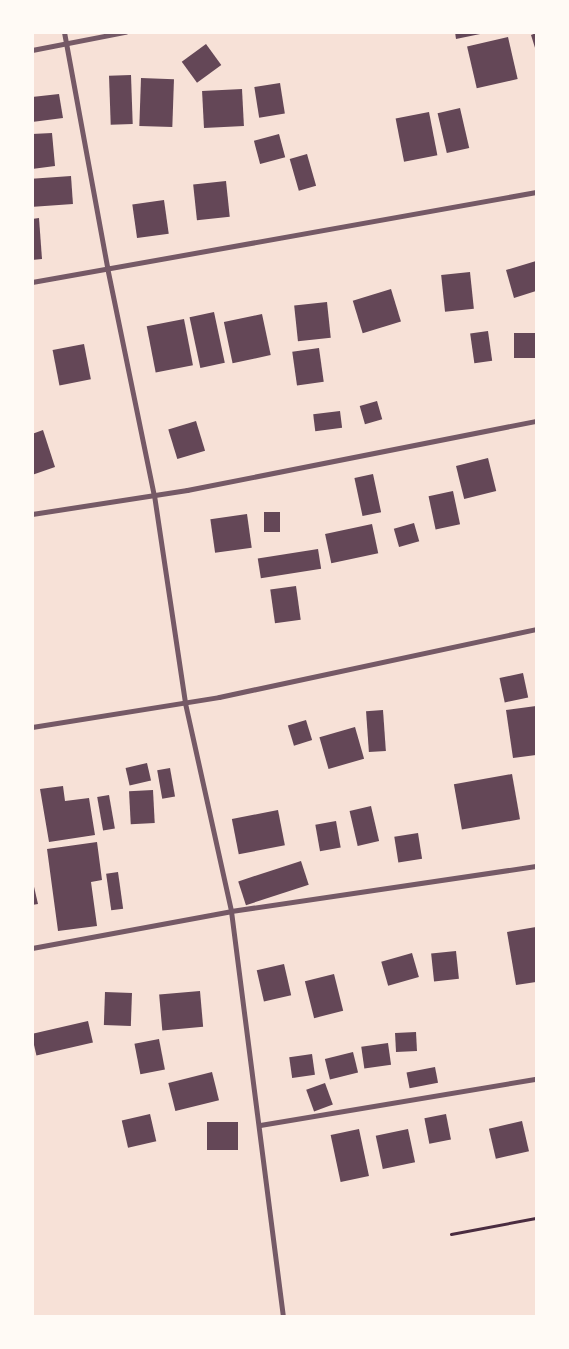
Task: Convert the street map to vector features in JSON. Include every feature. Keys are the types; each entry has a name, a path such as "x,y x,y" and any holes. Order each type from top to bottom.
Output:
{"street":[{"path":"64,32 106,267 154,495 185,703 231,911 260,1125 283,1316"},
{"path":"32,50 126,32"},
{"path":"32,282 106,267 536,192"},
{"path":"32,514 154,495 536,421"},
{"path":"32,727 219,697 536,629"},
{"path":"32,948 231,911 536,866"},
{"path":"260,1125 536,1079"}],"path":[{"path":"451,1234 536,1218"}],"building":[{"path":"455,32 485,32 485,33 456,39"},
{"path":"536,33 536,51 531,35"},
{"path":"508,37 518,79 477,88 467,46"},
{"path":"206,44 221,65 197,83 182,62"},
{"path":"131,75 133,124 111,125 109,76"},
{"path":"141,78 174,79 172,127 139,126"},
{"path":"280,83 285,114 259,118 254,87"},
{"path":"242,89 244,126 204,128 202,91"},
{"path":"59,94 63,118 32,122 32,97"},
{"path":"460,108 469,148 447,153 438,113"},
{"path":"429,112 437,155 404,162 396,118"},
{"path":"52,133 55,166 32,169 32,134"},
{"path":"279,134 285,157 260,164 254,141"},
{"path":"307,154 316,186 299,191 290,159"},
{"path":"71,176 73,204 34,207 32,179"},
{"path":"226,181 230,217 197,220 193,184"},
{"path":"164,200 169,234 137,238 132,204"},
{"path":"39,218 42,259 32,260 32,219"},
{"path":"536,261 536,291 514,298 506,270"},
{"path":"470,272 474,309 445,312 441,275"},
{"path":"391,289 401,322 363,333 353,301"},
{"path":"327,302 331,338 298,341 294,305"},
{"path":"214,312 225,363 200,368 190,317"},
{"path":"262,314 271,355 233,363 224,322"},
{"path":"184,319 193,365 156,372 147,326"},
{"path":"488,331 492,361 474,363 470,334"},
{"path":"514,333 536,333 536,358 514,358"},
{"path":"84,344 91,379 59,385 53,350"},
{"path":"319,348 324,382 297,385 292,352"},
{"path":"377,401 382,419 365,424 360,406"},
{"path":"340,411 342,428 315,431 313,414"},
{"path":"196,421 205,451 177,459 168,429"},
{"path":"43,430 55,467 32,475 32,434"},
{"path":"488,458 496,491 464,499 456,466"},
{"path":"373,474 381,512 363,516 354,478"},
{"path":"453,491 460,524 436,529 429,496"},
{"path":"264,512 280,512 280,532 264,532"},
{"path":"247,514 252,548 215,553 210,519"},
{"path":"414,523 419,541 399,547 394,529"},
{"path":"372,524 378,553 331,563 325,534"},
{"path":"318,549 321,569 261,578 258,559"},
{"path":"296,586 301,620 275,623 270,590"},
{"path":"523,673 528,697 505,702 500,678"},
{"path":"536,706 536,755 513,758 506,710"},
{"path":"383,710 386,751 369,752 366,711"},
{"path":"306,720 312,740 294,746 288,726"},
{"path":"355,727 364,759 329,769 319,737"},
{"path":"147,763 151,781 130,785 126,768"},
{"path":"170,768 175,797 162,799 157,770"},
{"path":"512,774 520,819 462,830 454,784"},
{"path":"63,786 65,801 89,798 95,835 49,842 40,789"},
{"path":"153,790 155,823 131,824 129,791"},
{"path":"109,795 115,828 103,831 97,797"},
{"path":"371,806 379,841 358,846 350,811"},
{"path":"278,810 285,845 239,854 232,819"},
{"path":"336,821 341,848 320,851 315,825"},
{"path":"418,833 422,859 398,862 394,837"},
{"path":"97,842 102,880 91,882 97,926 58,931 47,849"},
{"path":"301,861 309,885 246,905 238,881"},
{"path":"118,872 123,909 111,910 106,874"},
{"path":"32,878 38,904 32,905"},
{"path":"536,927 536,982 516,985 507,932"},
{"path":"456,951 459,979 434,981 431,954"},
{"path":"412,953 419,977 388,986 381,962"},
{"path":"284,964 291,995 264,1001 257,970"},
{"path":"334,974 343,1011 314,1018 305,981"},
{"path":"200,991 203,1027 162,1030 159,995"},
{"path":"105,992 132,993 131,1026 104,1025"},
{"path":"88,1021 93,1042 36,1055 32,1034"},
{"path":"416,1032 417,1051 396,1052 395,1033"},
{"path":"159,1039 165,1069 140,1074 134,1044"},
{"path":"388,1043 391,1065 364,1069 361,1047"},
{"path":"353,1052 358,1072 330,1079 325,1059"},
{"path":"312,1054 315,1075 292,1078 289,1057"},
{"path":"435,1067 438,1083 410,1088 407,1073"},
{"path":"212,1072 219,1100 175,1111 168,1083"},
{"path":"325,1083 333,1105 314,1111 306,1090"},
{"path":"150,1114 156,1141 128,1148 122,1121"},
{"path":"446,1114 451,1140 429,1144 424,1118"},
{"path":"522,1121 529,1151 496,1159 489,1129"},
{"path":"207,1122 238,1122 238,1150 207,1150"},
{"path":"359,1129 369,1176 341,1182 331,1135"},
{"path":"408,1129 415,1162 383,1169 376,1136"}]}
